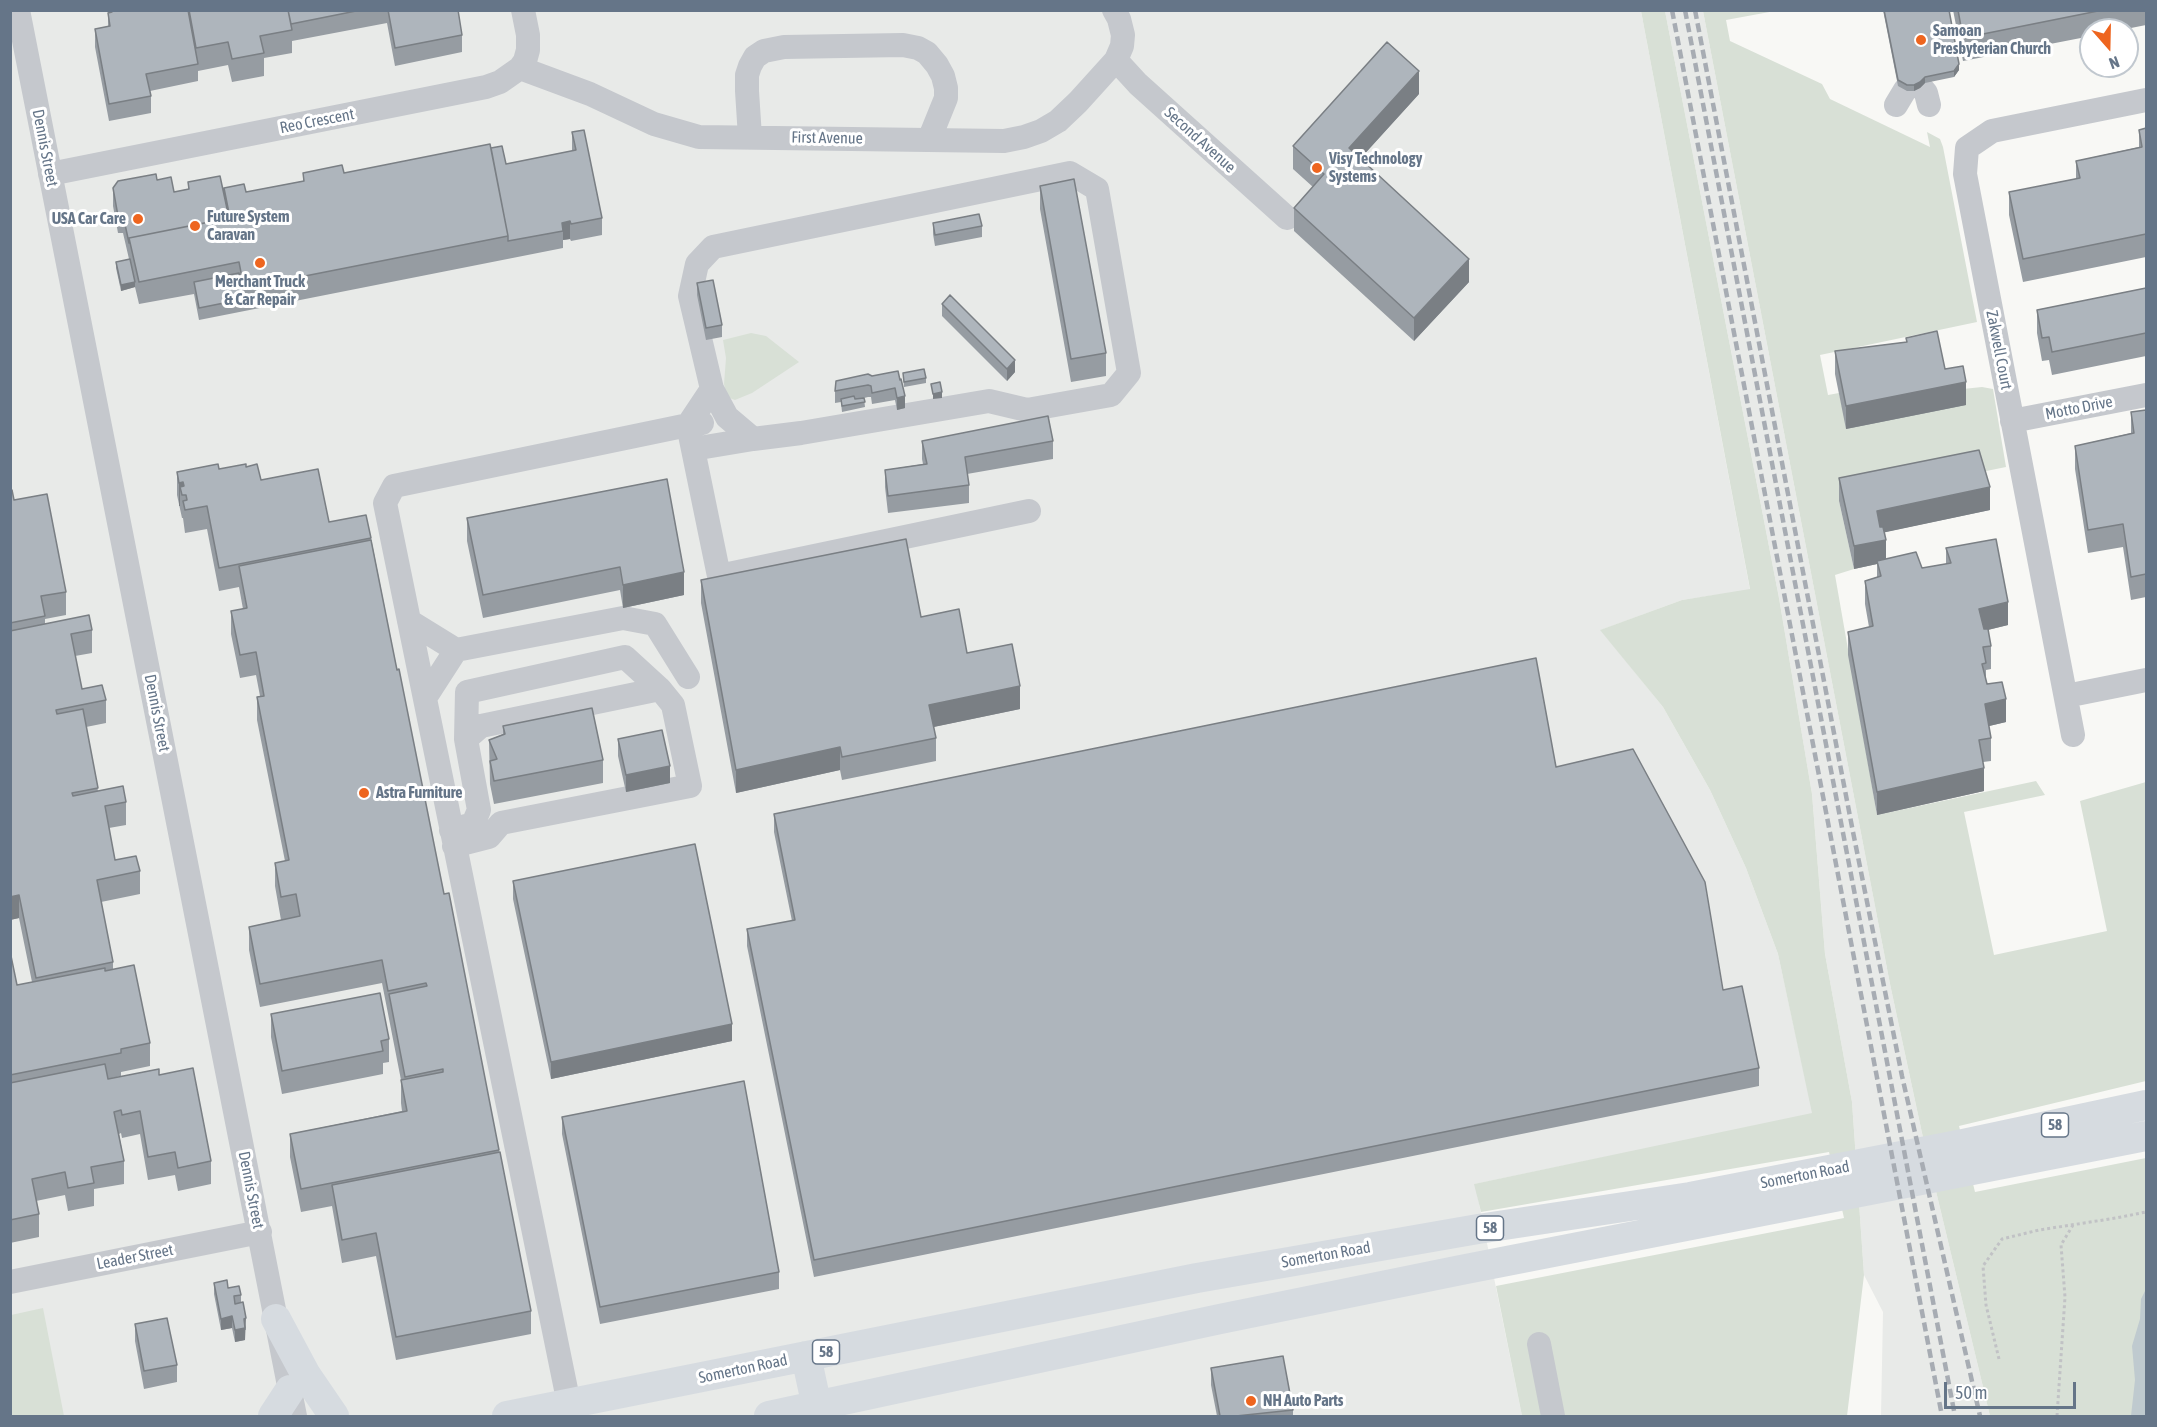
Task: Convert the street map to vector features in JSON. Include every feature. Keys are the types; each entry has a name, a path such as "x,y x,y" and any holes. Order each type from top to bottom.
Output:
{"main road":[{"name":"Somerton Road","path":"769,1416 1837,1183 1966,1157 2146,1105"},
{"name":"Somerton Road","path":"1966,1157 2146,1136"},
{"name":"Somerton Road","path":"507,1416 1197,1278 1467,1231 1612,1210 1837,1183"},
{"path":"276,1319 306,1375 334,1416"},
{"path":"806,1356 817,1407"},
{"path":"273,1416 292,1403"}],"street":[{"name":"Dennis Street","path":"18,10 292,1403"},
{"path":"520,68 528,50 528,35 523,10"},
{"path":"1114,10 1123,35 1122,46 1116,60"},
{"path":"750,137 747,75 755,57 764,51 784,47 903,45 918,48 927,53 937,65 944,82 946,98 928,140"},
{"name":"First Avenue","path":"520,68 590,94 654,124 699,137 1004,141 1041,131 1058,121 1116,60"},
{"name":"Second Avenue","path":"1116,60 1138,84 1287,218"},
{"name":"Reo Crescent","path":"50,174 486,87 500,82 520,68"},
{"name":"Zakwell Court","path":"2073,735 1965,174 1967,148 1992,131 2146,100"},
{"path":"693,449 989,401 1027,410 1111,395 1129,373 1098,189 1070,173 713,247 697,264 690,296 712,389 727,417 753,439"},
{"path":"712,389 688,425 719,576 1029,511"},
{"name":"Motto Drive","path":"2012,421 2146,395"},
{"path":"569,1404 385,503 394,486 727,417"},
{"path":"409,621 456,650 623,618 655,624 688,677"},
{"path":"425,698 456,650"},
{"path":"626,657 660,689 673,705 690,786 501,824 489,837 453,838 473,824 479,810 466,739 467,692 626,657"},
{"path":"2066,696 2146,680"},
{"path":"466,739 481,726 660,689"},
{"name":"Leader Street","path":"10,1282 260,1232"},
{"path":"1539,1344 1553,1416"}],"path":[{"path":"1999,1359 1986,1305 1983,1266 2002,1239 2039,1230 2146,1212"},
{"path":"2057,1416 2065,1297 2061,1245 2073,1225"}],"shaded area":[{"path":"10,11 1641,11 1750,590 1682,600 1601,630 1663,707 1710,790 1746,868 1778,954 1813,1114 1475,1184 1522,1416 11,1416"},
{"path":"1641,11 1665,11 1779,598 1812,794 1825,954 1852,1102 1864,1275 1847,1416 1522,1416 1496,1286 1844,1218 1829,1152 1481,1212 1474,1184 1812,1113 1778,954 1746,868 1710,790 1663,707 1600,630 1682,600 1750,589"},
{"path":"1665,11 1703,11 1890,984 1922,1133 1990,1416 1881,1416 1883,1312 1864,1275 1852,1102 1825,954 1812,794 1779,598"},
{"path":"1703,11 1775,11 1726,20 1730,41 1822,84 1830,99 1930,147 1927,132 1940,139 1943,147 1977,322 1820,355 1828,395 1839,393 1847,429 1963,389 1982,387 1993,389 2006,467 1839,501 1854,569 1835,575 1877,815 2036,781 2045,795 1964,812 1994,955 2107,931 2080,801 2146,782 2146,1081 1959,1126 1975,1192 2146,1158 2146,1416 1990,1416 1922,1133 1890,984"},
{"path":"751,333 766,336 799,362 752,393 735,400 727,397 724,384 726,358 723,340"},
{"path":"2146,1289 2146,1416 2131,1416 2135,1380 2132,1346 2140,1319 2141,1299"},
{"path":"43,1308 64,1416 11,1416 11,1315"}],"building":[{"path":"111,10 188,10 198,64 146,74 151,96 109,104 95,29 110,26 108,13 112,12"},
{"path":"189,10 288,10 292,30 260,36 264,53 232,59 228,42 196,48"},
{"path":"288,10 361,10 291,24"},
{"path":"388,10 458,10 462,35 395,48"},
{"name":"Samoan Presbyterian Church","path":"1884,10 1949,10 1959,64 1954,71 1925,77 1914,85 1907,85 1898,80"},
{"path":"1958,10 2103,10 1963,38"},
{"path":"1387,42 1419,71 1349,148 1469,259 1414,318 1294,208 1324,174 1293,146"},
{"path":"2146,128 2146,234 2023,259 2009,192 2080,178 2076,161 2142,147 2139,130"},
{"path":"584,130 602,218 571,224 570,221 562,223 563,231 508,241 491,148 502,146 506,164 576,150 572,132"},
{"path":"490,144 508,236 244,288 239,262 139,282 129,238 230,218 224,188 244,184 246,192 304,181 303,173 342,165 344,173"},
{"path":"156,174 157,180 171,177 174,192 189,189 188,182 220,176 229,218 129,238 129,243 123,215 118,216 113,188 118,181"},
{"path":"1074,179 1106,353 1071,359 1040,186"},
{"path":"979,214 982,226 935,235 933,223"},
{"path":"130,259 135,282 121,285 116,262"},
{"path":"239,273 244,299 199,308 194,282"},
{"path":"713,280 722,325 706,328 697,283"},
{"path":"2146,288 2146,333 2052,352 2049,337 2042,338 2037,310"},
{"path":"950,295 1015,360 1007,369 942,304"},
{"path":"1937,331 1945,369 1963,366 1966,382 1846,406 1835,351 1907,342 1906,338"},
{"path":"924,369 926,378 904,382 903,373"},
{"path":"898,371 905,396 897,398 895,388 872,393 871,386 868,385 835,391 836,381 868,374 872,376"},
{"path":"940,382 942,392 933,394 931,384"},
{"path":"854,396 855,399 864,398 865,402 842,406 841,399"},
{"path":"2146,410 2146,574 2131,577 2123,524 2088,530 2075,446 2134,433 2131,412"},
{"path":"1048,416 1053,441 965,457 969,485 888,496 885,470 927,464 922,441"},
{"path":"1979,450 1990,487 1877,511 1880,527 1883,527 1886,540 1854,546 1839,478"},
{"path":"218,464 219,469 257,464 261,480 318,469 329,522 366,515 371,538 219,568 207,506 185,510 183,501 187,500 186,495 182,495 180,487 184,486 183,482 179,483 177,472"},
{"path":"667,479 684,572 623,585 620,567 483,595 467,518"},
{"path":"10,490 12,490 14,500 47,494 66,592 41,596 45,616 10,623"},
{"path":"906,539 921,617 959,609 967,653 1012,644 1020,686 929,705 936,738 842,757 840,747 736,770 701,580"},
{"path":"1996,539 2008,602 1979,609 1984,629 1988,629 1991,646 1983,647 1986,663 1982,664 1987,684 2002,682 2006,699 1985,704 1991,738 1979,740 1984,768 1877,792 1848,632 1873,626 1865,581 1881,576 1877,561 1916,552 1922,568 1951,563 1946,548"},
{"path":"371,540 444,894 449,893 499,1150 301,1189 290,1134 407,1111 401,1080 443,1072 443,1069 405,1077 389,994 427,986 426,983 388,991 382,960 260,984 249,927 300,916 296,894 281,897 275,863 289,860 257,697 264,696 256,652 240,655 231,611 247,608 239,566"},
{"path":"89,615 92,630 71,634 82,689 102,685 106,700 56,710 57,714 83,709 98,788 72,793 73,796 123,786 126,802 105,806 115,860 136,856 140,871 97,880 113,962 36,978 19,895 10,897 10,631"},
{"path":"1536,658 1556,767 1633,749 1705,882 1723,990 1742,986 1759,1068 814,1260 747,929 795,920 774,814"},
{"path":"592,708 603,760 494,781 490,761 497,759 489,740 505,734 503,726"},
{"path":"662,730 670,766 626,775 618,739"},
{"path":"695,844 732,1024 551,1062 513,881"},
{"path":"10,956 17,985 105,968 105,971 134,965 150,1043 121,1049 121,1053 10,1075"},
{"path":"380,993 389,1039 381,1041 383,1051 282,1071 271,1014"},
{"path":"105,1064 108,1079 159,1069 159,1075 193,1068 211,1161 178,1168 175,1152 148,1157 140,1111 122,1115 121,1110 114,1112 124,1161 91,1167 94,1183 68,1188 65,1172 32,1179 39,1214 10,1220 10,1083"},
{"path":"744,1081 779,1272 600,1307 562,1117"},
{"path":"500,1152 531,1311 396,1337 376,1233 342,1240 332,1185"},
{"path":"227,1280 228,1288 239,1286 241,1295 234,1296 235,1304 243,1302 245,1328 235,1330 232,1316 221,1319 214,1283"},
{"path":"167,1318 177,1365 144,1371 135,1324"},
{"name":"NH Auto Parts","path":"1283,1356 1293,1410 1220,1416 1211,1368"}],"railway":[{"path":"1672,10 1942,1416"},
{"path":"1685,10 1955,1416"},
{"path":"1695,10 1902,1076 1980,1416"}],"place":[{"name":"Samoan Presbyterian Church","path":"1921,40"},
{"name":"Visy Technology Systems","path":"1317,168"},
{"name":"USA Car Care","path":"138,219"},
{"name":"Future System Caravan","path":"195,226"},
{"name":"Merchant Truck & Car Repair","path":"260,263"},
{"name":"Astra Furniture","path":"364,793"},
{"name":"NH Auto Parts","path":"1251,1401"}]}
